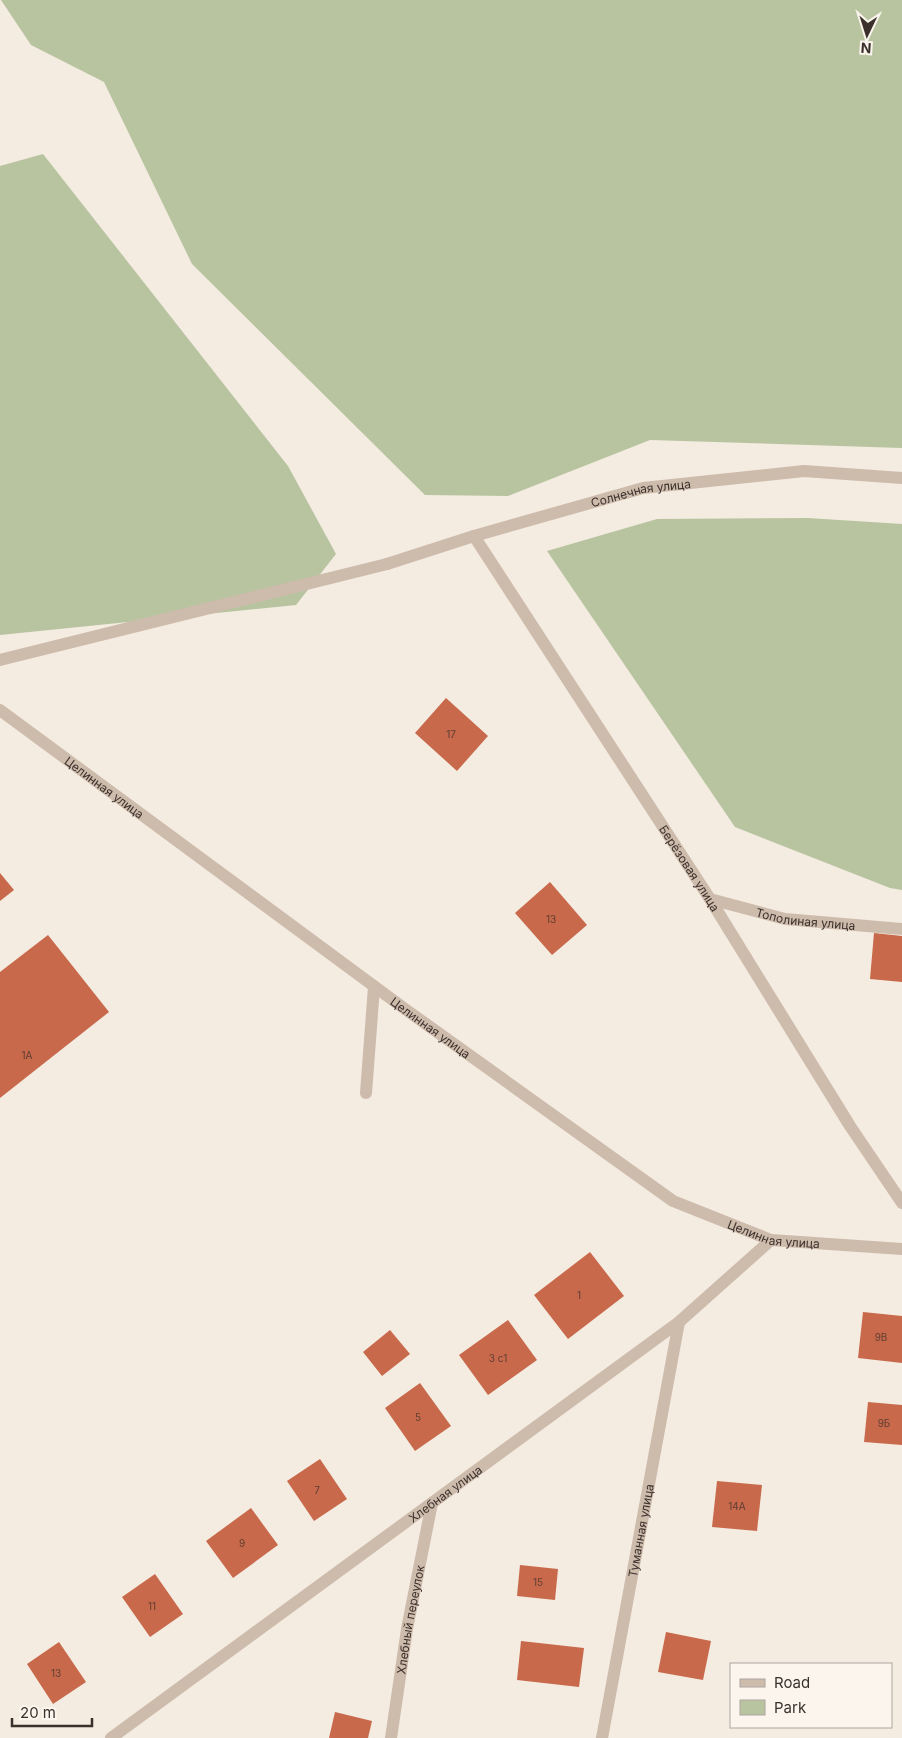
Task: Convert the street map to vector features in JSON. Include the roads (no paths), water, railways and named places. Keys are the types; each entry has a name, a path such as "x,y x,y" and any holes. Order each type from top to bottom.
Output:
{"street":[{"name":"Солнечная улица","path":"0,660 387,564 474,536 643,488 804,471 902,478"},
{"name":"Берёзовая улица","path":"474,536 710,899 850,1126 902,1203"},
{"name":"Целинная улица","path":"0,710 374,986 673,1201 771,1240 902,1249"},
{"name":"Тополиная улица","path":"710,899 785,918 902,929"},
{"path":"366,1093 374,986"},
{"name":"Хлебная улица","path":"111,1738 679,1322 771,1240"},
{"name":"Туманная улица","path":"602,1738 679,1322"},
{"name":"Хлебный переулок","path":"391,1738 407,1630 432,1503"}]}
